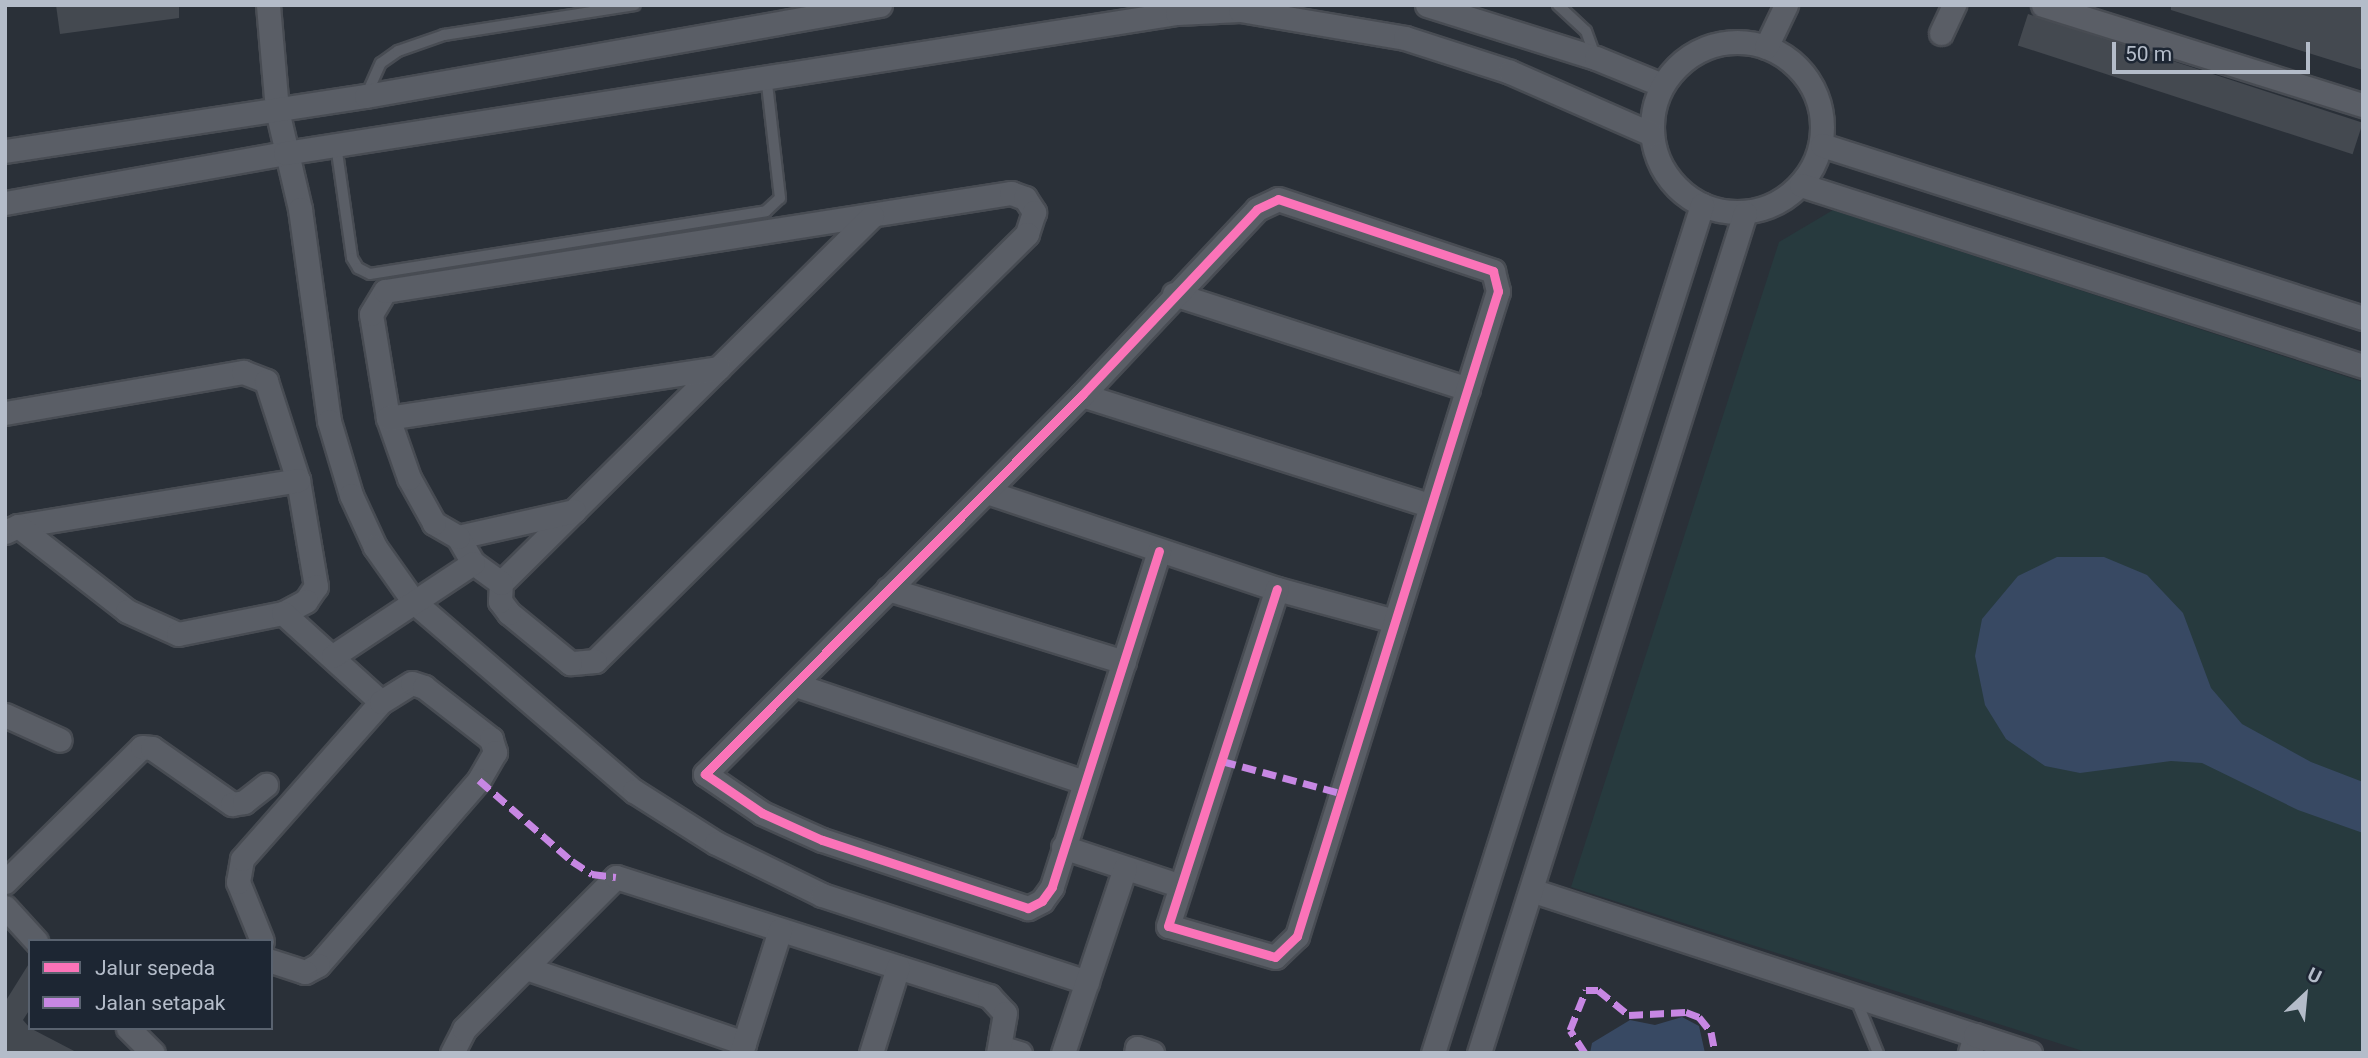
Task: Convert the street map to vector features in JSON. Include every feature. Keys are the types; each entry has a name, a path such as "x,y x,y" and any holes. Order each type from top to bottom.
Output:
{"street":[{"path":"268,5 277,110 300,209 329,421 351,495 375,547 414,603 634,790 716,843 822,895 1087,982"},
{"path":"5,151 366,96 880,5"},
{"path":"1427,5 1596,58 1662,85"},
{"path":"1766,47 1786,5"},
{"path":"1941,33 1954,5"},
{"path":"2043,5 2088,12 2363,105"},
{"path":"5,203 285,153 766,76 1177,13 1240,10 1405,38 1510,72 1651,134"},
{"path":"1743,42 1766,47 1806,75 1824,120 1822,145 1801,186 1785,199 1745,213 1702,205 1667,176 1651,134 1653,108 1662,85 1677,66 1696,52 1743,42"},
{"path":"1822,145 2363,318"},
{"path":"1801,186 2363,366"},
{"path":"501,583 473,563 458,537 434,523 409,478 388,418 371,314 385,291 1011,193 1025,198 1034,212 1027,234 595,661 570,663 509,613 500,601 501,583 872,216"},
{"path":"1159,551 1082,781 1052,887 1041,901 1028,908 822,840 762,813 705,774 1082,396 1174,294 1258,209 1278,199 1493,271 1498,291 1428,505 1297,936 1286,950 1275,957 1168,926 1277,589"},
{"path":"1433,1053 1702,205"},
{"path":"1479,1053 1745,213"},
{"path":"1174,294 1468,389"},
{"path":"388,418 718,368"},
{"path":"5,412 243,372 266,381 298,480 316,586 306,601 283,613 178,634 152,626 12,529"},
{"path":"1082,396 1428,505"},
{"path":"12,529 298,480"},
{"path":"987,492 1277,589 1394,621"},
{"path":"458,537 574,511"},
{"path":"332,656 473,563"},
{"path":"888,589 1124,662"},
{"path":"283,613 381,702"},
{"path":"261,939 238,882 242,859 381,702 412,683 424,687 491,740 495,752 490,766 318,965 304,972 273,962"},
{"path":"796,685 1082,781"},
{"path":"5,715 60,740"},
{"path":"5,882 142,747 152,748 232,804 244,802 267,785"},
{"path":"1063,847 1181,886"},
{"path":"1063,1053 1125,868"},
{"path":"452,1053 464,1029 616,877 989,996 1005,1013 1006,1051"},
{"path":"1531,890 1854,996 1972,1044 2030,1053"},
{"path":"5,906 34,939"},
{"path":"526,968 743,1048 780,930"},
{"path":"871,1053 898,967"},
{"path":"130,1030 153,1053"},
{"path":"1136,1053 1137,1048 1152,1053"}],"lane":[{"path":"366,96 381,63 398,51 444,35 635,5"},
{"path":"1558,5 1586,31 1596,58"},
{"path":"336,145 352,258 358,268 370,274 766,211 780,198 766,76"},
{"path":"1854,996 1878,1053"}],"green space":[{"path":"1833,210 2363,382 2363,1053 2089,1053 1571,887 1779,242"}],"water":[{"path":"2057,557 2104,557 2147,575 2183,613 2211,688 2242,724 2311,762 2363,782 2363,833 2298,810 2202,763 2171,761 2080,773 2045,766 2006,739 1985,705 1975,656 1982,619 2018,576"},
{"path":"1682,1017 1699,1026 1705,1053 1590,1053 1592,1043 1630,1020 1655,1025"}],"building":[{"path":"56,5 179,5 179,18 60,34"},
{"path":"2171,5 2363,5 2363,70 2171,10"},
{"path":"2028,14 2363,123 2353,154 2018,45"},
{"path":"28,965 28,1012 23,1020 28,1030 34,1030 78,1053 5,1053 5,1002"}],"marked path":[{"path":"1222,761 1341,793"},
{"path":"479,780 572,861 592,874 616,877"},
{"path":"1585,1053 1570,1030 1586,990 1598,990 1629,1015 1686,1012 1699,1017 1711,1032 1715,1053"}],"cycle path":[{"path":"1159,551 1052,887 1042,901 1028,908 822,840 762,813 705,774 1082,395 1257,209 1278,199 1493,271 1498,291 1297,936 1275,957 1168,926 1277,589"}]}
